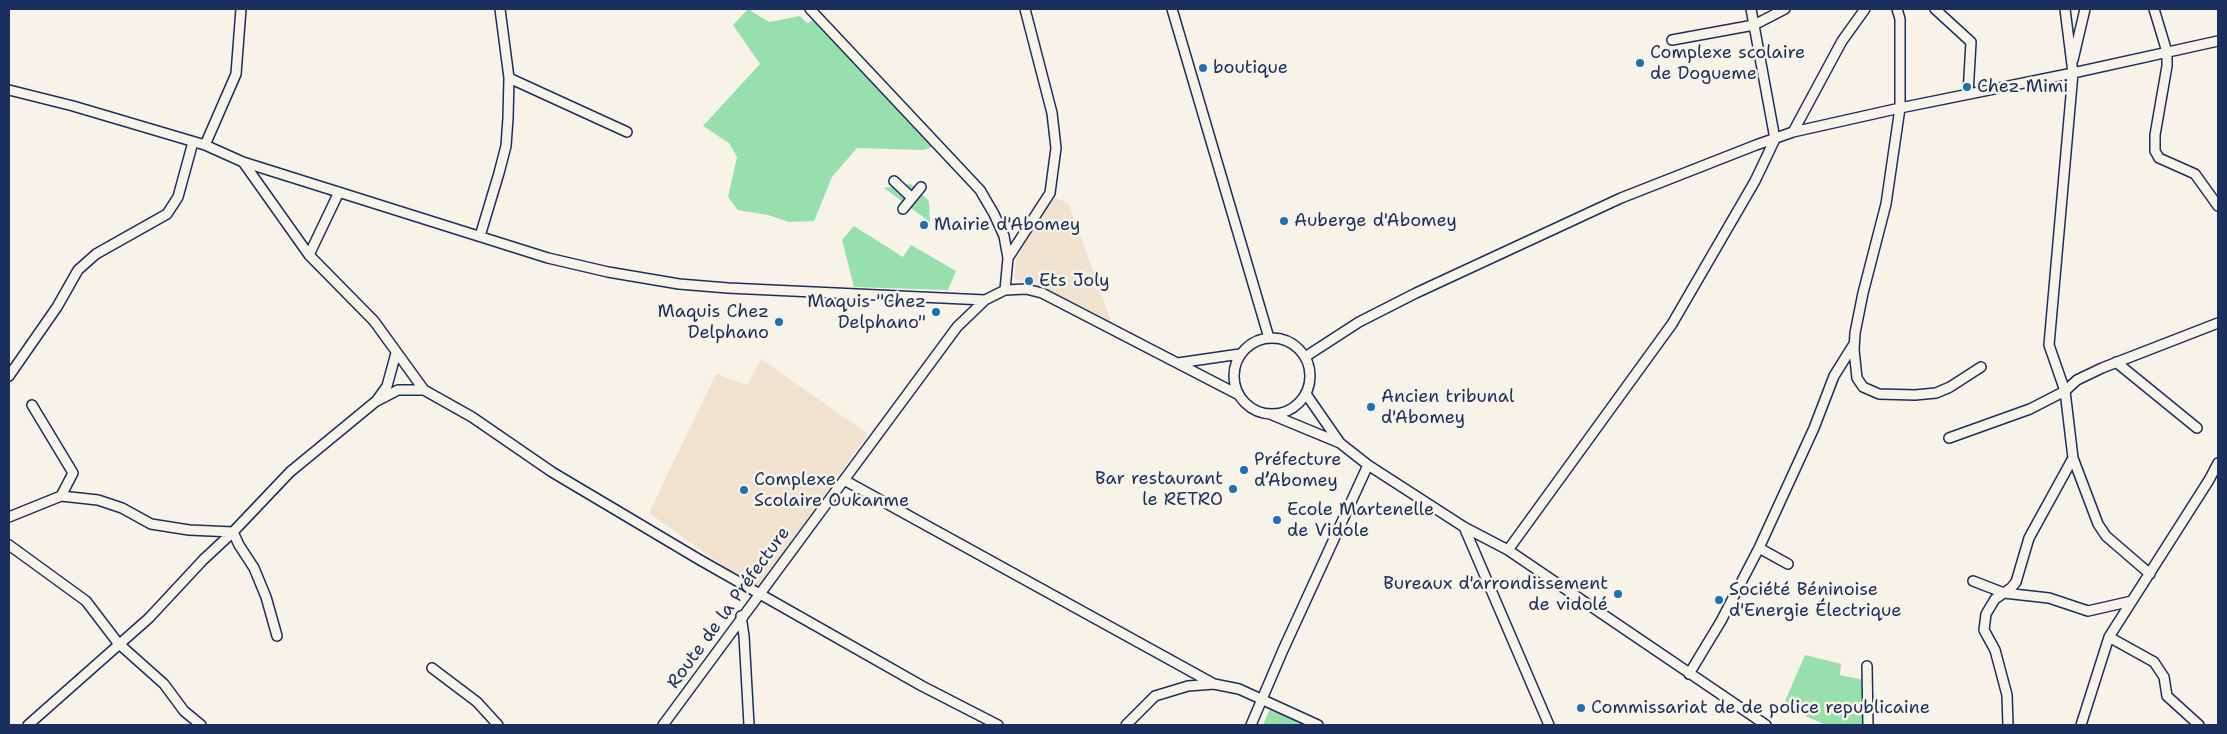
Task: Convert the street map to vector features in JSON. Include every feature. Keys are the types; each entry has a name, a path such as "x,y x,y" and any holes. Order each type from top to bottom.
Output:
{"street":[{"path":"205,145 236,74 241,9"},
{"path":"480,236 500,173 506,146 508,78 500,9"},
{"path":"810,9 980,190 1004,236 1008,258 1005,290"},
{"path":"1008,258 1050,193 1056,148 1052,113 1025,9"},
{"path":"1172,9 1269,338"},
{"path":"1508,550 1672,324 1755,181 1775,138 1751,9"},
{"path":"1672,40 1754,25 1785,9"},
{"path":"1793,132 1842,41 1865,9"},
{"path":"1897,9 1900,19 1900,108 1886,204 1862,293 1854,343 1859,381 1868,390 1879,394 1915,395 1936,393 1950,387 1980,367"},
{"path":"1935,9 1972,42 1968,94"},
{"path":"2064,9 2073,73 2049,345 2065,390 2073,458 2101,530 2150,574"},
{"path":"2072,62 2085,9"},
{"path":"2154,9 2167,52 2166,81 2155,134 2156,155 2195,174 2218,206"},
{"path":"1305,357 1359,322 1470,268 1621,198 1775,138 1793,132 1900,108 2218,41"},
{"path":"508,78 627,132"},
{"path":"9,90 73,106 205,145 243,162 548,258 608,272 679,284 985,300"},
{"path":"9,376 57,308 78,270 96,254 167,214 178,198 192,142"},
{"path":"243,162 309,254 374,321 424,390 472,417 552,472 760,594 922,686 998,725"},
{"path":"894,181 912,198"},
{"path":"903,209 921,187"},
{"path":"309,254 339,192"},
{"name":"Route de la Préfecture","path":"663,725 741,616 760,594 957,327 985,300 1005,290 1042,292 1238,395"},
{"path":"1949,438 2030,409 2065,390 2077,380 2116,362 2218,323"},
{"path":"1270,414 1287,411 1294,407 1306,394 1310,375 1305,357 1300,350 1286,340 1269,338 1253,343 1240,354 1236,362 1233,379 1238,395 1252,408 1340,443 1368,465 1464,527 1508,550 1766,725"},
{"path":"1689,674 1721,621 1759,548 1814,428 1834,376 1854,343"},
{"path":"375,402 387,386 396,353"},
{"path":"1178,363 1240,354"},
{"path":"2116,362 2197,428"},
{"path":"28,725 148,618 290,472 375,402 398,390 424,390"},
{"path":"1306,394 1340,443"},
{"path":"32,405 73,473 61,496"},
{"path":"2008,725 2007,694 1995,650 1986,637 1984,623 1990,606 1995,599 2016,582 2029,538 2073,458"},
{"path":"2081,725 2109,637 2218,463"},
{"path":"1251,725 1368,465"},
{"path":"844,480 1214,684"},
{"path":"9,517 61,496 98,500 122,508 151,524 189,530 233,532"},
{"path":"1464,527 1549,725"},
{"path":"233,532 238,545 254,568 266,597 277,636"},
{"path":"9,545 86,601 118,643 164,684 184,711 201,725"},
{"path":"1759,548 1788,564"},
{"path":"1973,582 2004,593 2049,598 2088,611 2132,602"},
{"path":"741,616 744,636 749,725"},
{"path":"2109,637 2154,662 2164,677 2166,696 2199,725"},
{"path":"1867,666 1868,725"},
{"path":"432,668 477,702 498,725"},
{"path":"1126,725 1155,696 1188,686 1214,684 1239,689 1318,725"}],"shaded area":[{"path":"1052,196 1069,204 1113,326 1014,278 1016,259"},
{"name":"Complexe Scolaire Oukanme","path":"761,359 868,434 757,590 649,513 716,374 747,385"}],"green space":[{"path":"748,9 769,22 800,16 807,23 815,19 933,144 930,148 923,150 857,148 832,177 814,221 789,222 768,215 738,210 728,197 737,157 729,143 703,126 760,64 733,25"},
{"path":"911,184 929,201 930,222 884,188"},
{"path":"854,226 903,257 911,245 956,271 948,290 854,287 842,240"},
{"path":"1805,655 1841,664 1840,675 1864,680 1863,725 1826,725 1803,715 1785,701"},
{"path":"1270,709 1305,725 1263,725"}],"place":[{"name":"Complexe scolaire de Dogueme","path":"1640,63"},
{"name":"boutique","path":"1203,68"},
{"name":"Chez Mimi","path":"1967,87"},
{"name":"Auberge d'Abomey","path":"1284,221"},
{"name":"Mairie d'Abomey","path":"924,225"},
{"name":"Ets Joly","path":"1029,281"},
{"name":"Maquis \"Chez Delphano\"","path":"936,312"},
{"name":"Maquis Chez Delphano","path":"779,322"},
{"name":"Ancien tribunal d'Abomey","path":"1371,407"},
{"name":"Préfecture d’Abomey","path":"1244,470"},
{"name":"Bar restaurant le RETRO","path":"1233,489"},
{"name":"Complexe Scolaire Oukanme","path":"744,490"},
{"name":"Ecole Martenelle de Vidole","path":"1277,520"},
{"name":"Bureaux d'arrondissement de vidolé","path":"1618,594"},
{"name":"Société Béninoise d'Energie Électrique","path":"1719,600"},
{"name":"Commissariat de de police republicaine","path":"1581,708"}]}
